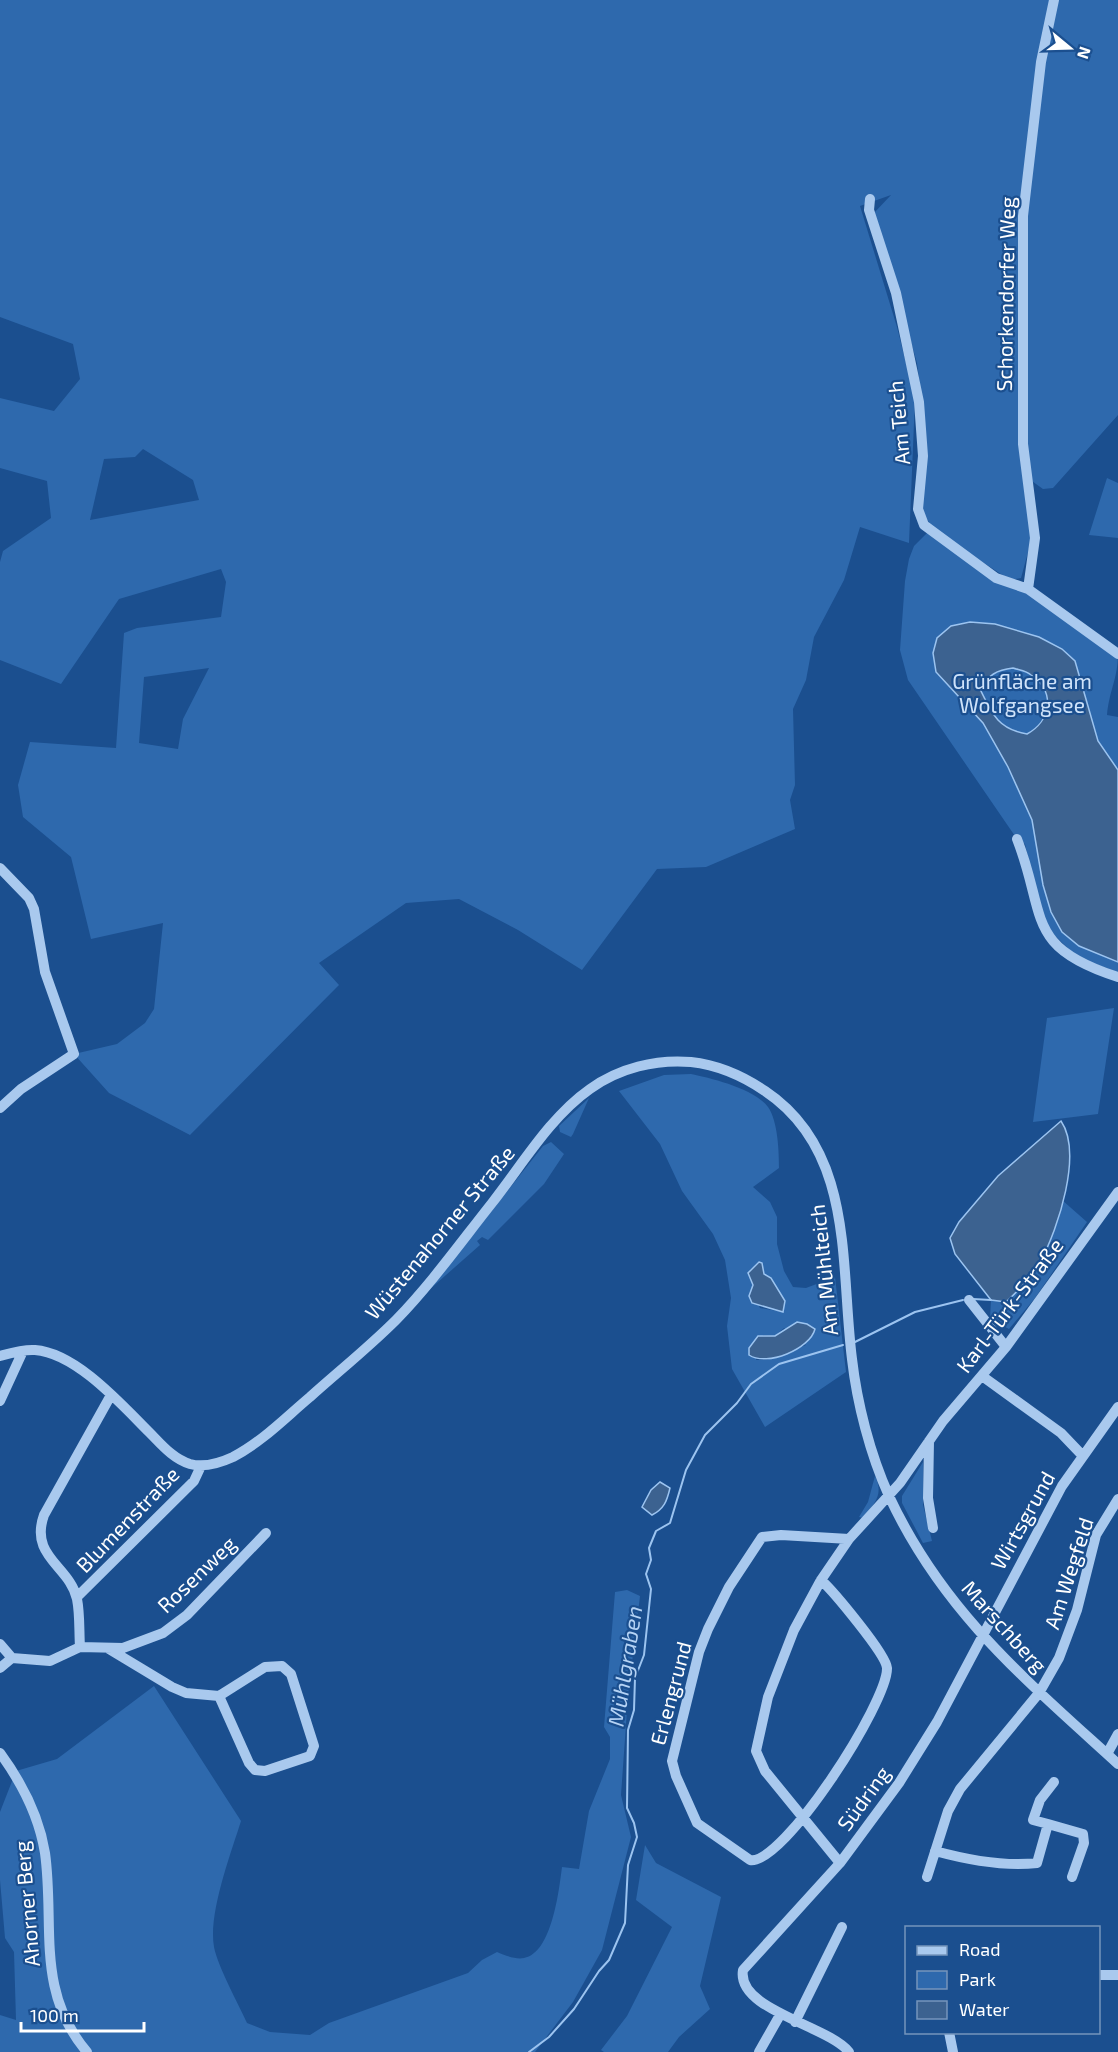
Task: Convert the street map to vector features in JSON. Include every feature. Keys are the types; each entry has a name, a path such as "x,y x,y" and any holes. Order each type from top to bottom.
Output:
{"street":[{"name":"Schorkendorfer Weg","path":"1028,589 1035,538 1023,444 1023,216 1042,55 1054,0"},
{"name":"Am Teich","path":"870,198 869,210 899,304 920,402 922,456 919,516 929,531 996,578 1028,589"},
{"path":"1028,589 1118,654"},
{"path":"1017,839 1030,874 1039,915 1048,937 1072,958 1118,977"},
{"path":"0,868 29,898 34,909 45,972 74,1054 21,1089 0,1108"},
{"name":"Wüstenahorner Straße","path":"201,1466 216,1464 232,1457 269,1432 398,1317 556,1122 586,1092 602,1081 636,1067 669,1062"},
{"name":"Am Mühlteich","path":"669,1062 700,1064 751,1082 785,1106 820,1152 830,1177 839,1212 852,1360 857,1389 889,1494"},
{"name":"Karl-Türk-Straße","path":"840,1863 765,1772 758,1760 757,1741 780,1663 806,1605 849,1539 889,1494 1006,1347 1118,1192"},
{"path":"969,1300 1006,1347"},
{"path":"0,1356 38,1350 66,1361 111,1395 172,1454 183,1461 201,1466"},
{"path":"0,1401 23,1351"},
{"path":"982,1376 1061,1433 1082,1455"},
{"path":"80,1647 77,1597 46,1553 41,1541 42,1521 111,1395"},
{"name":"Wirtsgrund","path":"982,1637 1045,1516 1082,1455 1118,1407"},
{"path":"929,1441 928,1498 933,1528"},
{"name":"Blumenstraße","path":"77,1597 194,1481 201,1466"},
{"name":"Marschberg","path":"889,1494 933,1572 982,1637 1039,1693 1118,1764"},
{"name":"Am Wegfeld","path":"927,1877 948,1811 960,1789 1039,1693 1068,1637 1096,1535 1118,1499"},
{"name":"Rosenweg","path":"12,1658 50,1661 80,1647 109,1648 137,1644 163,1633 187,1615 266,1533"},
{"name":"Erlengrund","path":"802,1818 760,1859 746,1859 697,1823 672,1766 674,1751 708,1629 729,1587 762,1537 781,1534 849,1539"},
{"path":"802,1818 848,1756 887,1669 886,1663 838,1596 821,1580"},
{"name":"Südring","path":"780,2015 746,1987 742,1978 749,1963 840,1863 899,1783 938,1722 982,1637"},
{"path":"0,1644 12,1658 0,1668"},
{"path":"109,1648 172,1687 186,1693 219,1696 265,1667 282,1666 291,1674 314,1746 310,1756 265,1772 255,1770 249,1762 219,1696"},
{"path":"1107,1754 1118,1734"},
{"name":"Ahorner Berg","path":"0,1753 22,1786 40,1830 46,1872 51,1978 68,2025 87,2052"},
{"path":"1054,1782 1040,1800 1033,1820 1083,1834 1084,1843 1072,1877"},
{"path":"935,1851 985,1862 1037,1863 1048,1824"},
{"path":"795,2022 842,1927"},
{"path":"1100,1975 1118,1975"},
{"path":"759,2052 780,2015 823,2032 844,2045 849,2052"},
{"path":"949,2034 952,2052"}],"green space":[{"path":"0,0 1118,0 1118,415 1053,488 1043,489 1029,479 1020,218 1030,521 1030,545 1021,578 1010,580 935,531 923,514 922,401 917,363 874,213 891,195 860,206 897,327 915,399 909,543 860,527 844,580 814,637 806,680 793,709 795,785 790,800 795,829 706,867 657,869 582,970 518,930 459,899 406,903 319,963 339,985 190,1135 109,1093 74,1054 117,1044 145,1023 154,1009 163,923 91,939 71,857 23,817 18,785 30,742 116,748 124,633 137,628 221,617 226,582 221,569 119,599 61,684 0,660 0,562 3,551 51,518 47,481 0,468 0,398 54,411 80,379 73,344 0,317","holes":["143,449 193,480 199,500 90,520 104,459 135,457","209,668 183,719 178,749 139,743 144,677"]},
{"path":"1107,478 1118,483 1118,538 1089,535"},
{"name":"Grünfläche am Wolfgangsee","path":"929,531 996,578 1028,589 1118,654 1117,670 1107,715 1118,717 1118,972 1078,958 1043,924 1025,844 1017,839 908,680 900,650 905,581 914,546"},
{"path":"1114,1008 1098,1114 1033,1122 1047,1018"},
{"path":"691,1074 721,1081 753,1095 768,1107 776,1128 779,1168 753,1187 770,1202 777,1217 777,1244 784,1271 793,1287 806,1288 835,1277 846,1372 765,1427 732,1369 727,1326 731,1298 725,1260 713,1234 682,1191 660,1144 619,1091 664,1075","holes":["759,1262 783,1312 760,1308 753,1291 750,1270","784,1328 806,1345 767,1360 756,1360 763,1335 775,1336"]},
{"path":"589,1098 571,1137 560,1132 559,1126"},
{"path":"551,1142 564,1154 544,1184 488,1240 482,1237 477,1241 480,1245 429,1290 543,1146"},
{"path":"1062,1200 1087,1222 1035,1298 1009,1329 990,1319 991,1300 1006,1302 1053,1233"},
{"path":"923,1462 923,1505 932,1541 923,1543 902,1503 902,1496"},
{"path":"875,1476 879,1488 877,1498 863,1518 859,1517 868,1502"},
{"path":"627,1590 640,1596 628,1696 621,1795 631,1837 602,1950 573,2002 535,2052 0,2052 0,2015 16,2020 14,1952 5,1938 0,1880 0,1812 16,1771 57,1759 154,1686 241,1821 217,1901 213,1933 214,1947 220,1964 247,2023 270,2032 310,2035 329,2023 468,1973 482,1960 497,1952 517,1958 534,1954 548,1933 559,1890 562,1867 579,1869 589,1811 610,1759 610,1737 604,1727 615,1592"},
{"path":"645,1845 656,1863 721,1897 700,1986 710,2009 679,2037 668,2052 604,2052 601,2050 627,2016 672,1927 636,1900"}],"water":[{"path":"970,622 995,624 1039,637 1062,649 1075,661 1098,741 1118,770 1118,962 1079,946 1062,932 1051,912 1043,885 1032,820 1008,767 983,723 936,672 933,653 937,638 951,626","holes":["1013,668 1027,672 1039,682 1047,698 1047,706 1041,722 1027,734 1017,732 997,719 980,689 997,672"]},
{"path":"1061,1121 1067,1135 1070,1152 1069,1171 1061,1211 1048,1246 1034,1272 1006,1302 991,1300 955,1254 950,1238 959,1222 998,1176"},
{"path":"759,1262 762,1263 764,1274 771,1278 785,1301 783,1312 752,1303 749,1296 753,1285 748,1273"},
{"path":"797,1322 815,1329 805,1343 797,1349 766,1359 749,1355 749,1348 758,1336 775,1336"},
{"path":"660,1482 670,1488 668,1497 659,1510 652,1515 642,1507 651,1490"}],"waterway":[{"name":"Mühlgraben","path":"973,1299 991,1300"},
{"name":"Mühlgraben","path":"855,1342 915,1312 963,1300"},
{"name":"Mühlgraben","path":"529,2052 549,2037 574,2009 609,1960 625,1923 628,1865 637,1837 627,1808 628,1730 634,1710 635,1678 644,1655 651,1589 646,1574 651,1560 649,1548 656,1531 670,1523 686,1470 705,1435 737,1403 751,1384 779,1364 843,1345"}]}
